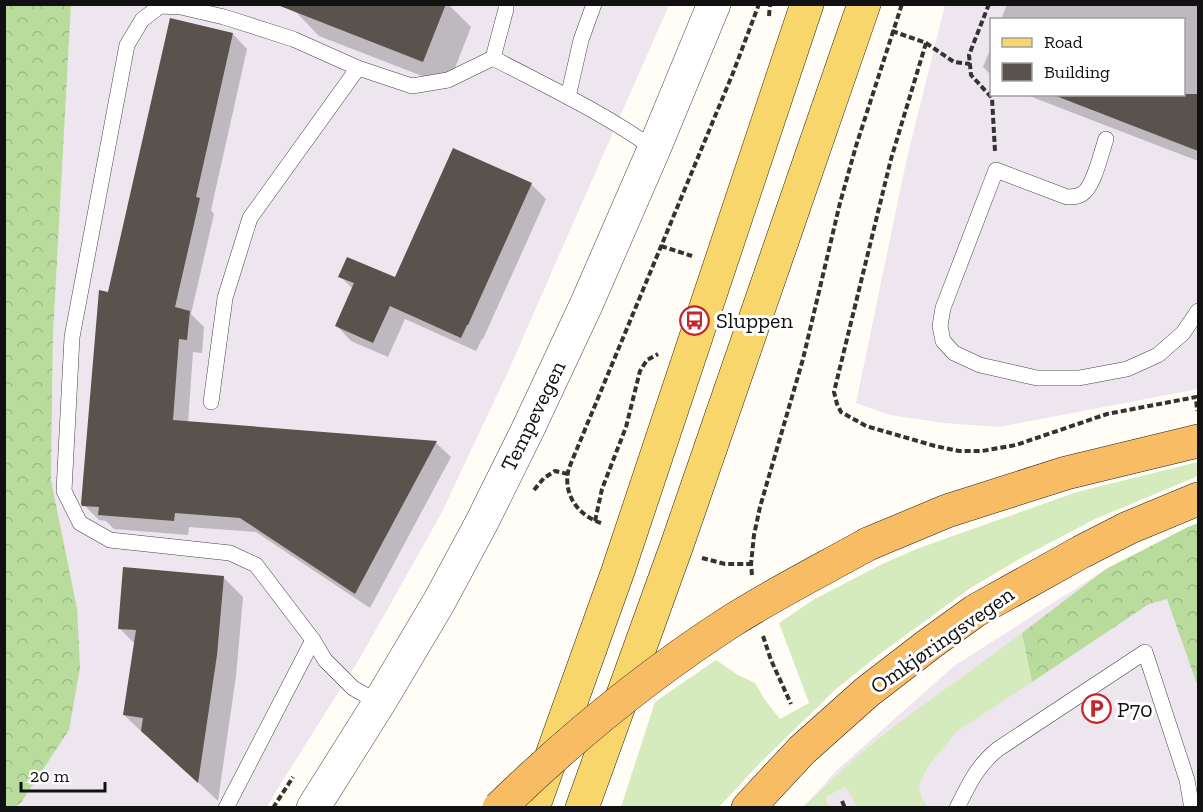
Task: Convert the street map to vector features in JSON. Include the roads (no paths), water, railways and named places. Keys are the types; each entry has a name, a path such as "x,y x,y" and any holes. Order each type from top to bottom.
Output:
{"highway":[{"path":"499,807 568,744 676,659 734,620 868,544 947,511 1056,477 1198,441"},
{"name":"Omkjøringsvegen","path":"748,807 802,750 867,692 975,611 1128,528 1198,499"}],"main road":[{"path":"533,807 618,571 807,4"},
{"path":"582,807 677,545 864,4"}],"street":[{"name":"Tempevegen","path":"314,807 439,602 482,522 587,303 714,4"}],"lane":[{"path":"379,703 353,687 325,660 313,640 255,565 230,553 110,540 80,523 64,491 72,337 127,45 142,20 160,6 181,7 224,17 293,39 358,68 412,86 447,80 493,58 506,4"},
{"path":"568,97 581,40 594,4"},
{"path":"493,58 630,132 654,149"},
{"path":"211,402 225,298 250,218 358,68"},
{"path":"1106,139 1090,186 1076,197 1067,198 996,170 943,308 940,327 943,341 954,353 980,364 1037,378 1079,378 1127,369 1158,355 1183,333 1198,311"},
{"path":"226,807 313,640"},
{"path":"957,807 976,772 998,749 1145,652 1187,780 1191,803 1198,804"}],"place":[{"name":"Sluppen","path":"695,320"},
{"name":"P70","path":"1096,709"}]}
